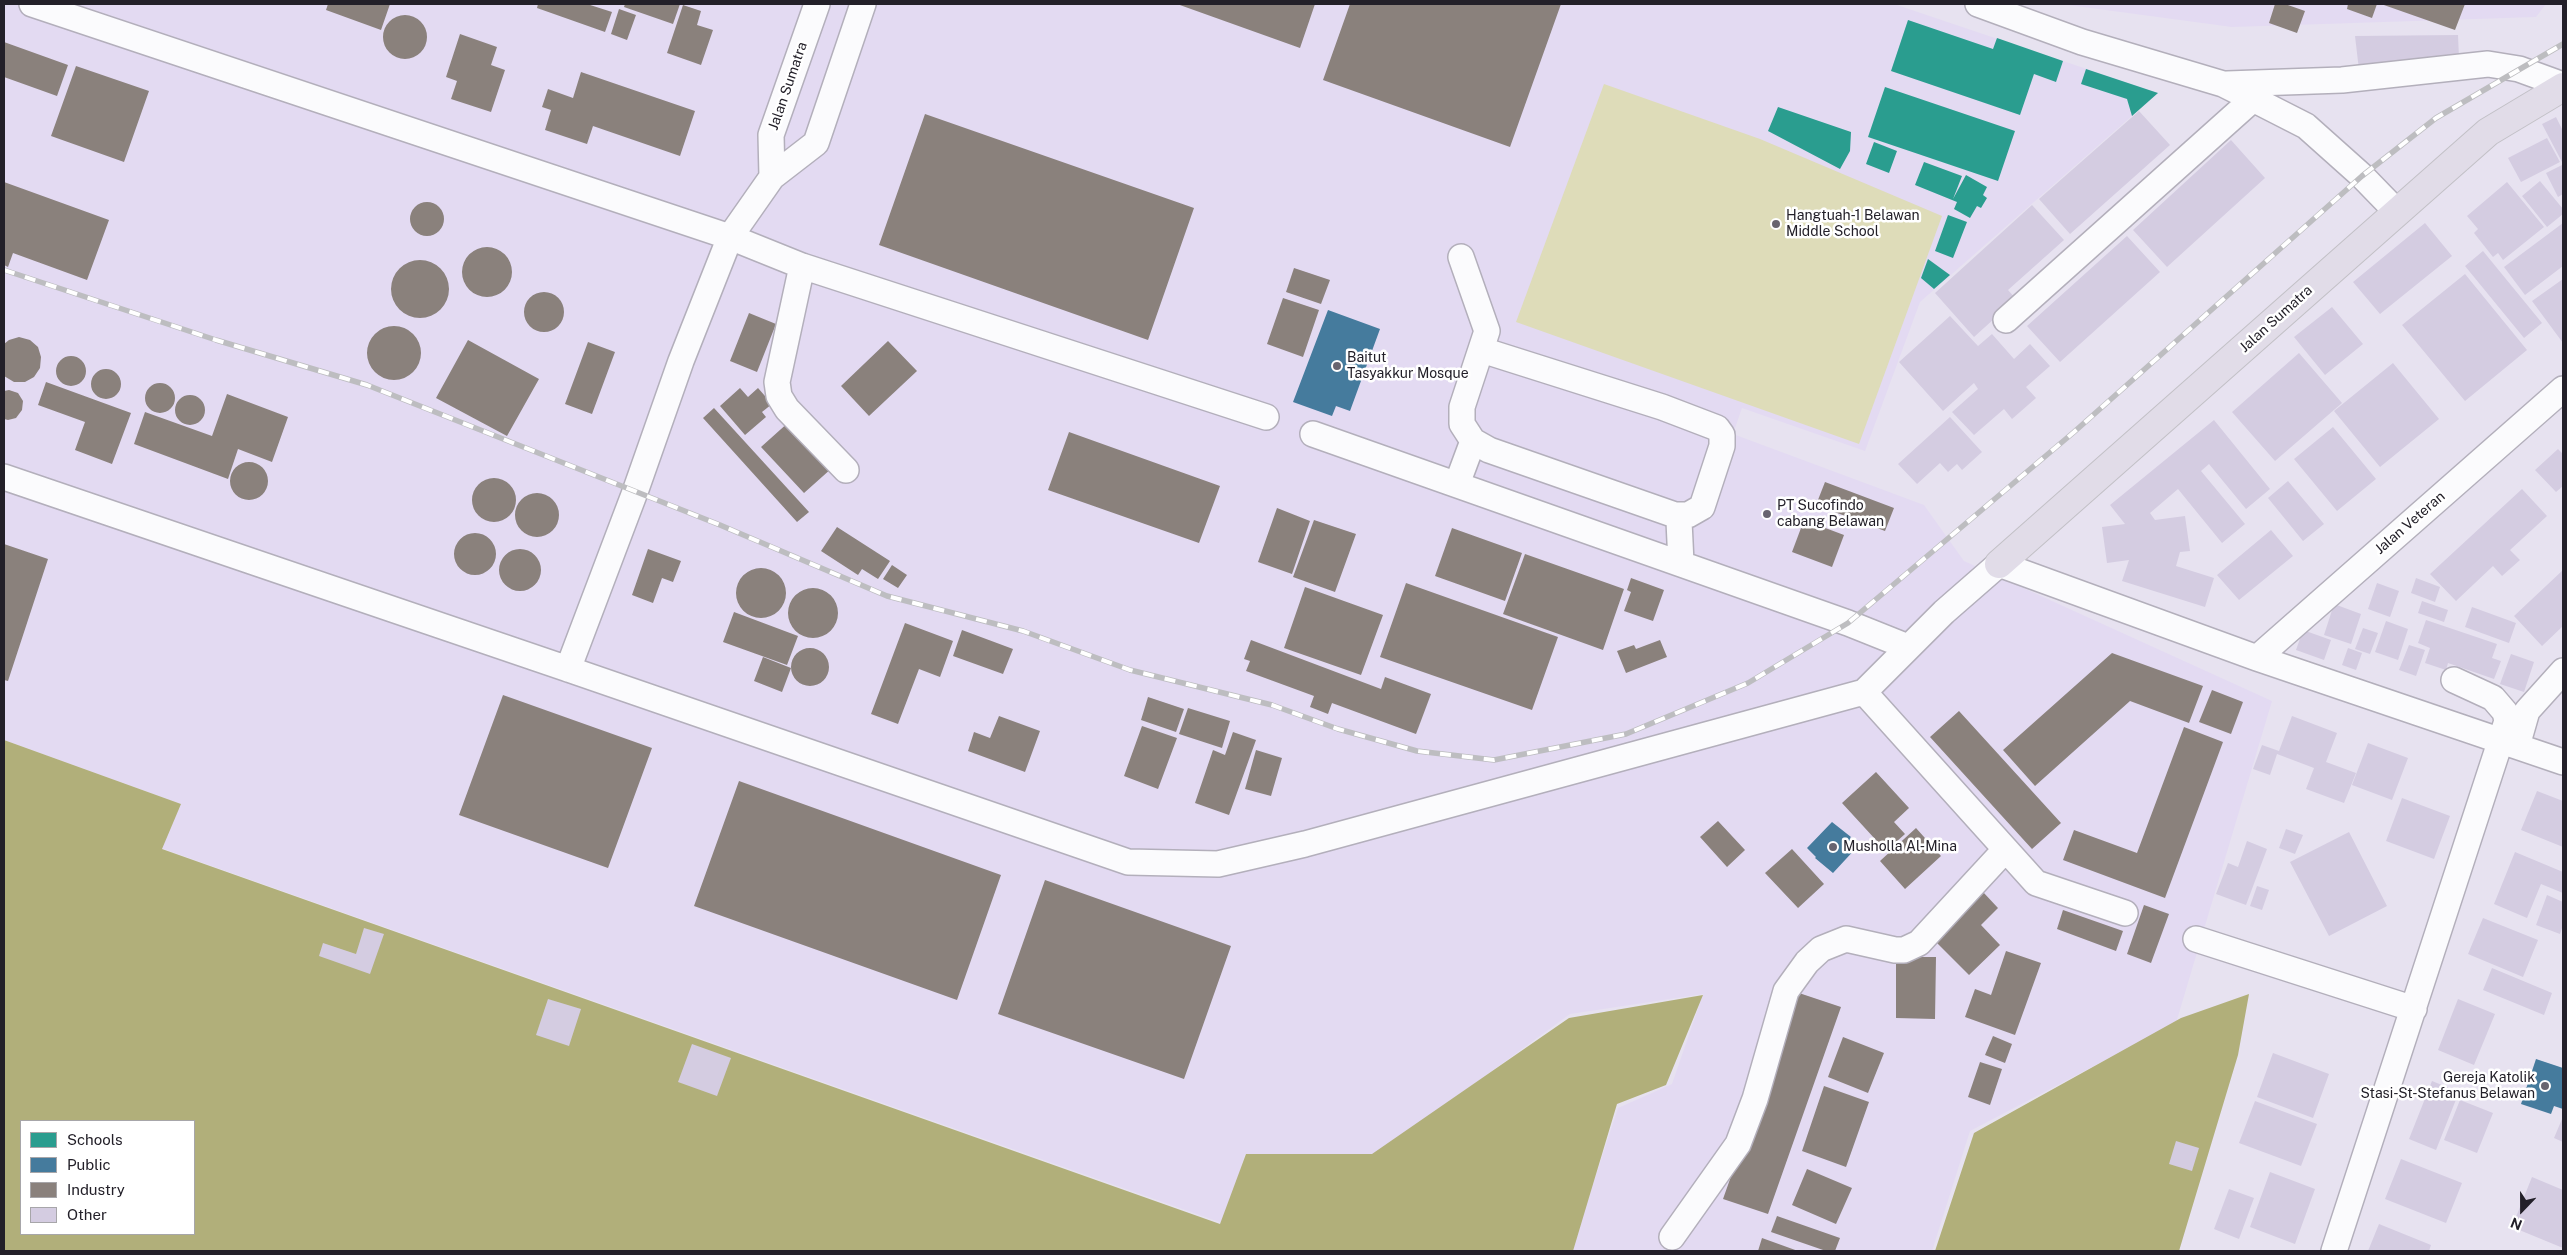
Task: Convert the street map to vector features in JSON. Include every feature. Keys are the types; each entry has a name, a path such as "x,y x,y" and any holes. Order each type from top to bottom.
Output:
{"highway":[{"name":"Jalan Sumatra","path":"1998,564 2488,132 2563,86"}],"street":[{"path":"32,4 730,238 802,266 1266,417"},
{"name":"Jalan Sumatra","path":"772,177 771,135 817,4"},
{"path":"568,668 636,492 681,361 730,238 772,177 816,143 863,4"},
{"path":"1978,4 2082,42 2223,84 2306,126 2362,176 2397,212"},
{"path":"2223,84 2342,80 2488,64 2519,69 2563,86"},
{"path":"2006,320 2253,99"},
{"path":"1460,257 1486,331 1482,350 1462,407 1462,424 1473,441 1489,450 1675,515 1688,515 1702,507 1722,446 1722,435 1717,428 1662,407 1482,350"},
{"path":"802,266 777,382 779,396 786,409 846,470"},
{"name":"Jalan Veteran","path":"2256,658 2563,389"},
{"path":"1313,434 1681,563 1848,623 1908,647"},
{"path":"1456,484 1473,441"},
{"path":"4,477 568,668 1128,862 1218,864 1295,846 1864,692 1908,647 1998,564 2256,658 2563,762"},
{"path":"1675,515 1679,521 1681,563"},
{"path":"2334,1251 2414,1009 2510,744 2527,711 2563,670"},
{"path":"2454,680 2493,698 2500,705 2507,717 2510,744"},
{"path":"1864,692 2004,851 2036,883 2125,913"},
{"path":"1672,1237 1738,1144 1755,1098 1786,992 1807,962 1821,949 1846,939 1895,950 1904,950 1919,943 2004,851"},
{"path":"2196,939 2414,1009"}],"shaded area":[{"path":"4,4 1894,4 2158,93 1920,302 1865,451 1742,408 1733,434 1924,505 1964,561 2272,701 2176,1023 1970,1131 1932,1251 1571,1251 1618,1108 1672,1084 1703,994 1570,1014 1374,1157 1245,1154 1225,1224 161,848 181,804 4,740"},
{"path":"2061,4 2546,4 2536,17 2232,27"},
{"path":"1604,84 1760,139 1942,216 1859,444 1516,322"},
{"path":"4,740 181,804 162,849 1220,1224 1246,1154 1372,1154 1569,1018 1703,995 1666,1085 1617,1104 1573,1251 4,1251"},
{"path":"2249,994 2238,1055 2179,1251 1935,1251 1974,1133 2181,1018"}],"building: Schools":[{"path":"1908,20 1993,49 1997,38 2063,61 2056,82 2034,74 2020,115 1891,71"},
{"path":"2086,69 2158,93 2132,116 2127,99 2081,84"},
{"path":"1885,87 2015,131 1998,181 1868,137"},
{"path":"1778,107 1851,132 1850,151 1840,169 1768,131"},
{"path":"1874,142 1897,151 1889,173 1866,164"},
{"path":"1924,162 1962,176 1953,199 1966,175 1987,187 1983,195 1987,198 1981,208 1977,206 1970,218 1954,209 1957,202 1915,185"},
{"path":"1948,215 1967,222 1953,258 1935,251"},
{"path":"1928,259 1950,275 1934,289 1921,278"}],"building: Public":[{"name":"Baitut Tasyakkur Mosque","path":"1328,310 1380,329 1350,411 1336,406 1332,416 1293,402"},
{"name":"Musholla Al-Mina","path":"1832,822 1851,837 1858,846 1833,873 1815,858 1807,848"},
{"name":"Gereja Katolik Stasi-St-Stefanus Belawan","path":"2536,1059 2563,1068 2563,1109 2554,1106 2551,1114 2521,1104"}],"building: Industry":[{"path":"328,4 390,4 381,30 326,10"},
{"path":"538,4 587,4 612,12 605,32 537,8"},
{"path":"625,4 680,4 673,24 624,7"},
{"path":"1177,4 1315,4 1300,48"},
{"path":"1350,4 1561,4 1510,147 1323,80"},
{"path":"2275,4 2285,4 2305,11 2297,33 2269,23"},
{"path":"2348,4 2377,4 2372,18 2347,9"},
{"path":"2381,4 2465,4 2455,30"},
{"path":"683,5 701,11 697,25 713,30 701,65 667,53"},
{"path":"619,9 636,15 627,40 611,34"},
{"path":"401,15 409,15 421,21 427,37 421,53 409,59 401,59 389,53 383,41 383,33 389,21"},
{"path":"460,34 497,47 491,65 505,70 491,112 451,99 457,81 446,77"},
{"path":"4,42 68,65 57,96 4,77"},
{"path":"76,66 149,91 124,162 51,136"},
{"path":"581,72 695,111 680,156 593,126 587,144 545,130 551,110 542,107 548,89 573,98"},
{"path":"925,114 1194,208 1148,340 879,245"},
{"path":"4,182 109,220 87,280 13,253 8,267 4,265"},
{"path":"427,202 434,203 439,207 443,212 443,226 439,231 434,235 427,236 420,235 415,231 411,226 410,219 411,212 415,207 420,203"},
{"path":"487,247 496,249 507,258 512,272 510,281 501,292 487,297 478,295 467,286 462,272 464,263 473,252"},
{"path":"414,260 426,260 441,268 449,283 449,295 441,310 426,318 414,318 399,310 391,295 391,283 399,268"},
{"path":"1294,268 1330,280 1321,304 1286,292"},
{"path":"548,292 555,295 561,301 564,312 563,320 555,329 548,332 540,332 533,329 525,320 524,308 527,301 536,293"},
{"path":"1283,298 1319,310 1303,357 1267,344"},
{"path":"749,313 776,324 757,372 730,361"},
{"path":"394,326 404,328 413,334 419,343 421,353 419,363 413,372 404,378 394,380 384,378 375,372 369,363 367,353 369,343 375,334 384,328"},
{"path":"19,337 30,340 38,347 41,357 40,368 34,377 25,382 14,382 4,376 4,344 9,340"},
{"path":"468,340 539,379 507,436 436,398"},
{"path":"888,341 917,371 869,416 841,386"},
{"path":"588,342 615,352 592,414 565,404"},
{"path":"71,356 77,357 85,365 85,377 77,385 71,386 65,385 57,377 56,371 57,365 65,357"},
{"path":"106,369 112,370 120,378 120,390 112,398 106,399 100,398 92,390 91,384 92,378 100,370"},
{"path":"46,382 131,413 112,464 75,450 85,422 38,405"},
{"path":"160,383 166,384 174,392 174,404 166,412 160,413 154,412 146,404 145,398 146,392 154,384"},
{"path":"740,388 748,397 758,388 772,404 762,412 766,417 745,435 720,406"},
{"path":"9,390 18,393 23,401 22,410 16,418 8,420 4,419 4,391"},
{"path":"227,394 288,417 272,462 238,449 228,479 134,444 145,412 212,436"},
{"path":"190,395 196,396 204,404 204,416 196,424 190,425 184,424 176,416 175,410 176,404 184,396"},
{"path":"714,408 809,512 797,522 703,418"},
{"path":"790,421 832,468 804,493 761,447"},
{"path":"1069,432 1220,486 1199,543 1048,490"},
{"path":"249,462 262,468 268,481 262,494 249,500 236,494 230,481 236,468"},
{"path":"494,478 506,482 512,488 516,500 512,512 506,518 494,522 482,518 476,512 472,500 476,488 482,482"},
{"path":"1825,482 1894,508 1885,531 1816,505"},
{"path":"537,493 549,497 555,503 559,515 555,527 549,533 537,537 525,533 519,527 515,515 519,503 525,497"},
{"path":"1277,508 1310,521 1292,574 1258,562"},
{"path":"1314,520 1356,534 1335,592 1293,577"},
{"path":"1804,520 1844,535 1832,567 1792,552"},
{"path":"837,527 890,561 878,579 862,569 858,575 821,551"},
{"path":"1452,528 1522,553 1505,601 1435,576"},
{"path":"471,533 479,533 490,539 496,554 490,569 479,575 471,575 460,569 454,558 454,550 460,539"},
{"path":"4,544 48,559 8,681 4,680"},
{"path":"520,549 535,555 541,570 535,585 520,591 505,585 499,570 505,555"},
{"path":"648,549 681,561 673,582 662,578 653,603 632,595"},
{"path":"1525,554 1624,589 1603,650 1503,614"},
{"path":"892,565 907,575 898,588 883,579"},
{"path":"761,568 771,570 779,575 784,583 786,593 784,603 779,611 771,616 761,618 751,616 743,611 738,603 736,593 738,583 743,575 751,570"},
{"path":"1631,578 1664,590 1653,621 1624,611 1631,592 1627,590"},
{"path":"1406,583 1558,637 1532,710 1380,657"},
{"path":"1305,587 1383,615 1361,675 1284,648"},
{"path":"808,588 818,588 831,595 838,608 838,618 831,631 818,638 808,638 799,634 792,627 788,618 788,608 792,599 799,592"},
{"path":"734,612 798,636 787,665 723,642"},
{"path":"905,623 953,641 940,677 919,669 898,724 871,714"},
{"path":"962,630 1013,649 1003,674 953,656"},
{"path":"1251,640 1381,689 1385,677 1431,694 1416,734 1332,703 1328,714 1310,707 1314,696 1246,671 1250,661 1244,659"},
{"path":"1660,640 1667,657 1626,673 1617,651 1634,645 1636,649"},
{"path":"810,648 824,653 829,667 824,681 810,686 796,681 791,667 796,653"},
{"path":"2112,653 2203,686 2189,723 2130,701 2035,786 2003,750"},
{"path":"763,657 791,668 782,692 754,681"},
{"path":"2212,690 2243,702 2231,734 2199,722"},
{"path":"503,695 652,748 608,868 459,815"},
{"path":"1148,697 1184,709 1176,732 1141,720"},
{"path":"1188,708 1230,721 1222,748 1179,734"},
{"path":"1959,711 2061,823 2032,849 1930,737"},
{"path":"999,716 1040,731 1025,772 968,751 974,732 990,738"},
{"path":"1142,726 1177,738 1158,789 1124,776"},
{"path":"2184,727 2223,742 2165,898 2063,860 2074,830 2137,853"},
{"path":"1233,732 1256,740 1229,815 1195,803 1213,750 1225,755"},
{"path":"1256,750 1282,758 1271,796 1245,789"},
{"path":"1876,772 1909,808 1894,822 1905,834 1886,851 1842,803"},
{"path":"739,781 1001,875 957,1000 694,906"},
{"path":"1718,821 1745,850 1727,867 1700,837"},
{"path":"1916,828 1941,856 1905,889 1880,861"},
{"path":"1792,849 1824,884 1798,908 1765,873"},
{"path":"1045,880 1231,946 1184,1079 998,1014"},
{"path":"1983,892 1998,908 1981,925 2000,945 1969,975 1934,940"},
{"path":"2144,905 2169,914 2151,963 2127,954"},
{"path":"2063,910 2123,931 2116,951 2057,929"},
{"path":"2006,951 2041,963 2015,1035 1965,1017 1975,989 1991,995"},
{"path":"1896,957 1936,957 1935,1019 1896,1018"},
{"path":"1796,992 1841,1007 1768,1214 1723,1199"},
{"path":"1993,1036 2012,1044 2005,1063 1985,1055"},
{"path":"1843,1037 1884,1053 1868,1093 1828,1077"},
{"path":"1980,1062 2002,1069 1990,1105 1968,1097"},
{"path":"1824,1086 1869,1102 1846,1167 1802,1151"},
{"path":"1807,1169 1852,1188 1836,1224 1792,1205"},
{"path":"1777,1216 1840,1238 1835,1251 1826,1251 1771,1232"},
{"path":"1762,1238 1798,1251 1758,1251"}],"building: Other":[{"path":"2458,35 2459,58 2359,70 2355,36"},
{"path":"2139,111 2170,145 2070,234 2039,199"},
{"path":"2556,117 2563,131 2562,162 2542,124"},
{"path":"2547,138 2560,162 2521,182 2508,158"},
{"path":"2231,140 2265,178 2167,267 2133,230"},
{"path":"2562,165 2563,194 2558,197 2546,173"},
{"path":"2540,181 2563,209 2563,214 2547,227 2522,196"},
{"path":"2507,182 2544,227 2503,260 2498,253 2493,257 2474,233 2478,229 2467,216"},
{"path":"2032,205 2064,240 2008,290 2016,299 1974,337 1935,293"},
{"path":"2425,223 2452,256 2380,314 2353,282"},
{"path":"2563,223 2563,266 2525,295 2504,267"},
{"path":"2127,236 2160,272 2060,362 2027,326"},
{"path":"2483,251 2542,323 2524,338 2465,266"},
{"path":"2465,274 2527,350 2465,401 2402,325"},
{"path":"2563,279 2563,343 2532,301"},
{"path":"2332,307 2363,344 2325,375 2294,337"},
{"path":"1950,316 1978,346 1992,334 2014,359 2030,344 2050,366 2026,387 2036,398 2012,419 2004,409 1974,435 1952,412 1978,389 1974,383 1943,411 1899,362"},
{"path":"2299,353 2342,403 2275,461 2232,412"},
{"path":"2393,363 2439,419 2380,467 2334,411"},
{"path":"1950,417 1982,452 1962,470 1957,464 1948,472 1940,463 1917,484 1898,464"},
{"path":"2214,420 2270,489 2246,509 2209,464 2201,471 2245,524 2222,543 2178,489 2150,513 2155,520 2185,516 2190,551 2180,552 2176,566 2214,578 2205,607 2122,581 2129,560 2107,563 2102,527 2125,524 2110,505"},
{"path":"2333,427 2376,479 2337,511 2294,459"},
{"path":"2558,449 2563,454 2563,486 2556,492 2535,470"},
{"path":"2288,481 2324,524 2303,541 2268,498"},
{"path":"2522,489 2547,516 2510,550 2520,560 2502,576 2493,566 2456,601 2430,574"},
{"path":"2271,530 2293,556 2239,600 2217,575"},
{"path":"2563,570 2563,626 2542,646 2514,616"},
{"path":"2416,578 2440,587 2435,602 2411,593"},
{"path":"2377,583 2399,591 2390,617 2368,609"},
{"path":"2422,601 2448,610 2444,622 2418,613"},
{"path":"2334,604 2361,614 2351,644 2324,635"},
{"path":"2472,607 2516,623 2509,643 2465,627"},
{"path":"2426,620 2497,644 2492,658 2501,661 2494,679 2448,663 2446,670 2425,663 2430,648 2418,643"},
{"path":"2386,621 2408,629 2398,660 2375,652"},
{"path":"2363,628 2378,633 2370,654 2355,649"},
{"path":"2303,630 2331,640 2324,660 2296,650"},
{"path":"2409,645 2425,650 2416,676 2399,670"},
{"path":"2348,648 2362,653 2356,670 2342,665"},
{"path":"2511,654 2534,662 2524,692 2500,684"},
{"path":"2292,716 2337,733 2326,762 2356,773 2344,803 2306,789 2314,768 2277,754 2270,775 2253,769 2262,745 2279,751"},
{"path":"2368,743 2408,758 2392,800 2352,785"},
{"path":"2537,791 2563,801 2563,847 2521,830"},
{"path":"2402,798 2450,816 2434,859 2386,841"},
{"path":"2286,829 2303,835 2295,854 2279,848"},
{"path":"2349,832 2387,906 2329,936 2290,862"},
{"path":"2247,841 2267,849 2246,905 2216,894 2228,863 2238,867"},
{"path":"2515,852 2563,872 2563,893 2541,884 2527,918 2494,904"},
{"path":"2257,886 2269,890 2262,910 2250,906"},
{"path":"2547,895 2563,902 2563,925 2560,934 2536,925"},
{"path":"2483,918 2538,940 2523,977 2468,954"},
{"path":"364,928 384,934 370,974 319,956 323,943 356,954"},
{"path":"2492,968 2552,993 2544,1015 2483,990"},
{"path":"548,999 581,1009 569,1046 536,1035"},
{"path":"2458,999 2495,1014 2474,1065 2438,1050"},
{"path":"692,1044 731,1058 717,1096 678,1082"},
{"path":"2273,1053 2329,1074 2313,1118 2257,1097"},
{"path":"2432,1081 2459,1092 2436,1150 2409,1139"},
{"path":"2460,1100 2493,1113 2477,1153 2444,1140"},
{"path":"2255,1101 2317,1124 2301,1166 2239,1143"},
{"path":"2563,1120 2563,1142 2554,1138"},
{"path":"2176,1141 2199,1148 2192,1171 2169,1164"},
{"path":"2401,1159 2462,1183 2446,1223 2385,1199"},
{"path":"2270,1172 2315,1189 2295,1244 2250,1227"},
{"path":"2532,1177 2563,1190 2563,1248 2512,1227"},
{"path":"2229,1189 2254,1198 2239,1239 2214,1229"},
{"path":"2379,1224 2431,1245 2429,1251 2368,1251"}],"railway":[{"path":"4,270 216,340 367,385 720,525 887,596 1023,631 1130,670 1272,705 1338,729 1417,751 1494,760 1626,734 1748,683 1848,623 2074,432 2362,176 2436,118 2563,44"}],"place":[{"name":"Hangtuah-1 Belawan Middle School","path":"1776,224"},
{"name":"Baitut Tasyakkur Mosque","path":"1337,366"},
{"name":"PT Sucofindo cabang Belawan","path":"1767,514"},
{"name":"Musholla Al-Mina","path":"1833,847"},
{"name":"Gereja Katolik Stasi-St-Stefanus Belawan","path":"2545,1086"}]}
